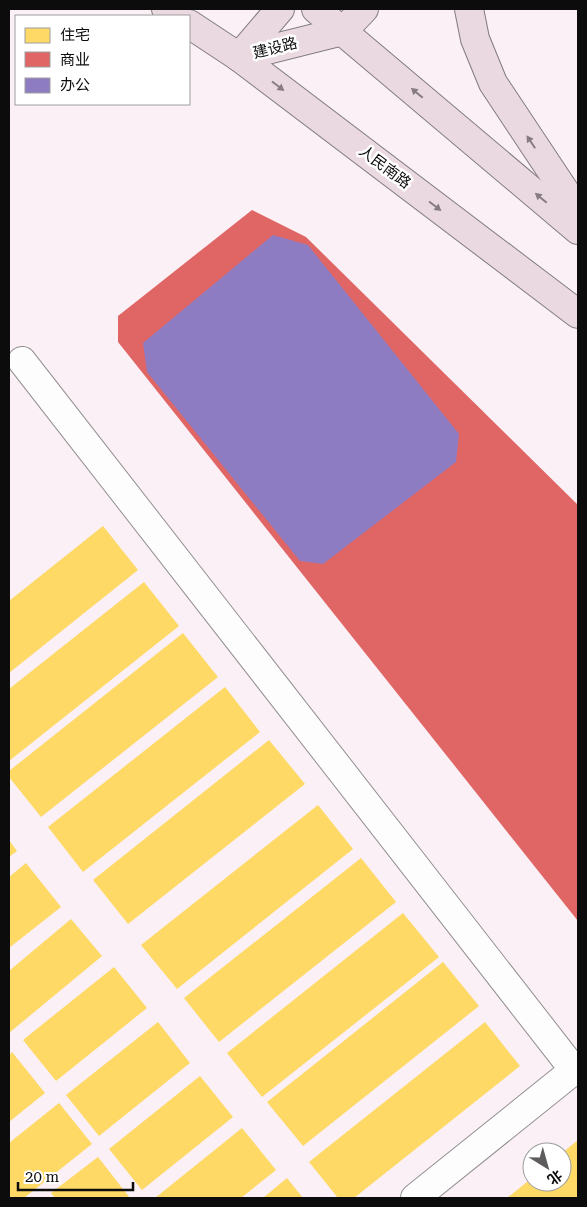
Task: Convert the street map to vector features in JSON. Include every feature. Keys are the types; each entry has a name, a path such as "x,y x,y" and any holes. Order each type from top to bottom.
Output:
{"main road":[{"path":"201,9 239,57"},
{"name":"建设路","path":"239,57 280,9"},
{"path":"316,9 578,230"},
{"path":"343,31 364,9"},
{"path":"469,9 475,39 494,83 578,211"},
{"name":"人民南路","path":"190,25 239,57 578,314"},
{"name":"建设路","path":"239,57 343,31"}],"street":[{"path":"22,361 576,1068 415,1198"}],"building: 住宅":[{"path":"103,526 138,570 9,673 9,601"},
{"path":"144,582 179,626 9,761 9,689"},
{"path":"183,633 218,677 41,817 9,777 9,771"},
{"path":"225,687 260,732 83,872 48,827"},
{"path":"269,740 305,784 128,924 93,880"},
{"path":"578,745 578,851 526,786"},
{"path":"318,805 353,849 177,989 141,945"},
{"path":"9,840 17,851 9,857"},
{"path":"361,858 396,902 219,1042 184,998"},
{"path":"26,863 61,907 9,948 9,877"},
{"path":"403,913 439,957 262,1097 227,1053"},
{"path":"71,919 102,956 9,1033 9,971"},
{"path":"443,962 479,1006 303,1146 267,1102"},
{"path":"114,967 147,1008 56,1081 23,1040"},
{"path":"158,1022 190,1063 99,1136 66,1095"},
{"path":"485,1022 520,1066 354,1198 338,1198 309,1162"},
{"path":"12,1052 45,1093 9,1122 9,1055"},
{"path":"200,1076 233,1117 142,1190 109,1149"},
{"path":"59,1103 92,1144 24,1198 9,1198 9,1143"},
{"path":"242,1128 276,1170 241,1198 155,1198"},
{"path":"578,1140 578,1198 507,1198 522,1186 522,1192 572,1192 572,1145"},
{"path":"98,1157 130,1198 55,1198 51,1193"},
{"path":"287,1178 303,1198 263,1198"}],"building: 商业":[{"path":"252,210 306,237 578,505 578,921 118,342 118,316"}],"building: 办公":[{"path":"273,235 308,245 459,434 456,462 323,564 300,561 147,372 143,343"}]}
